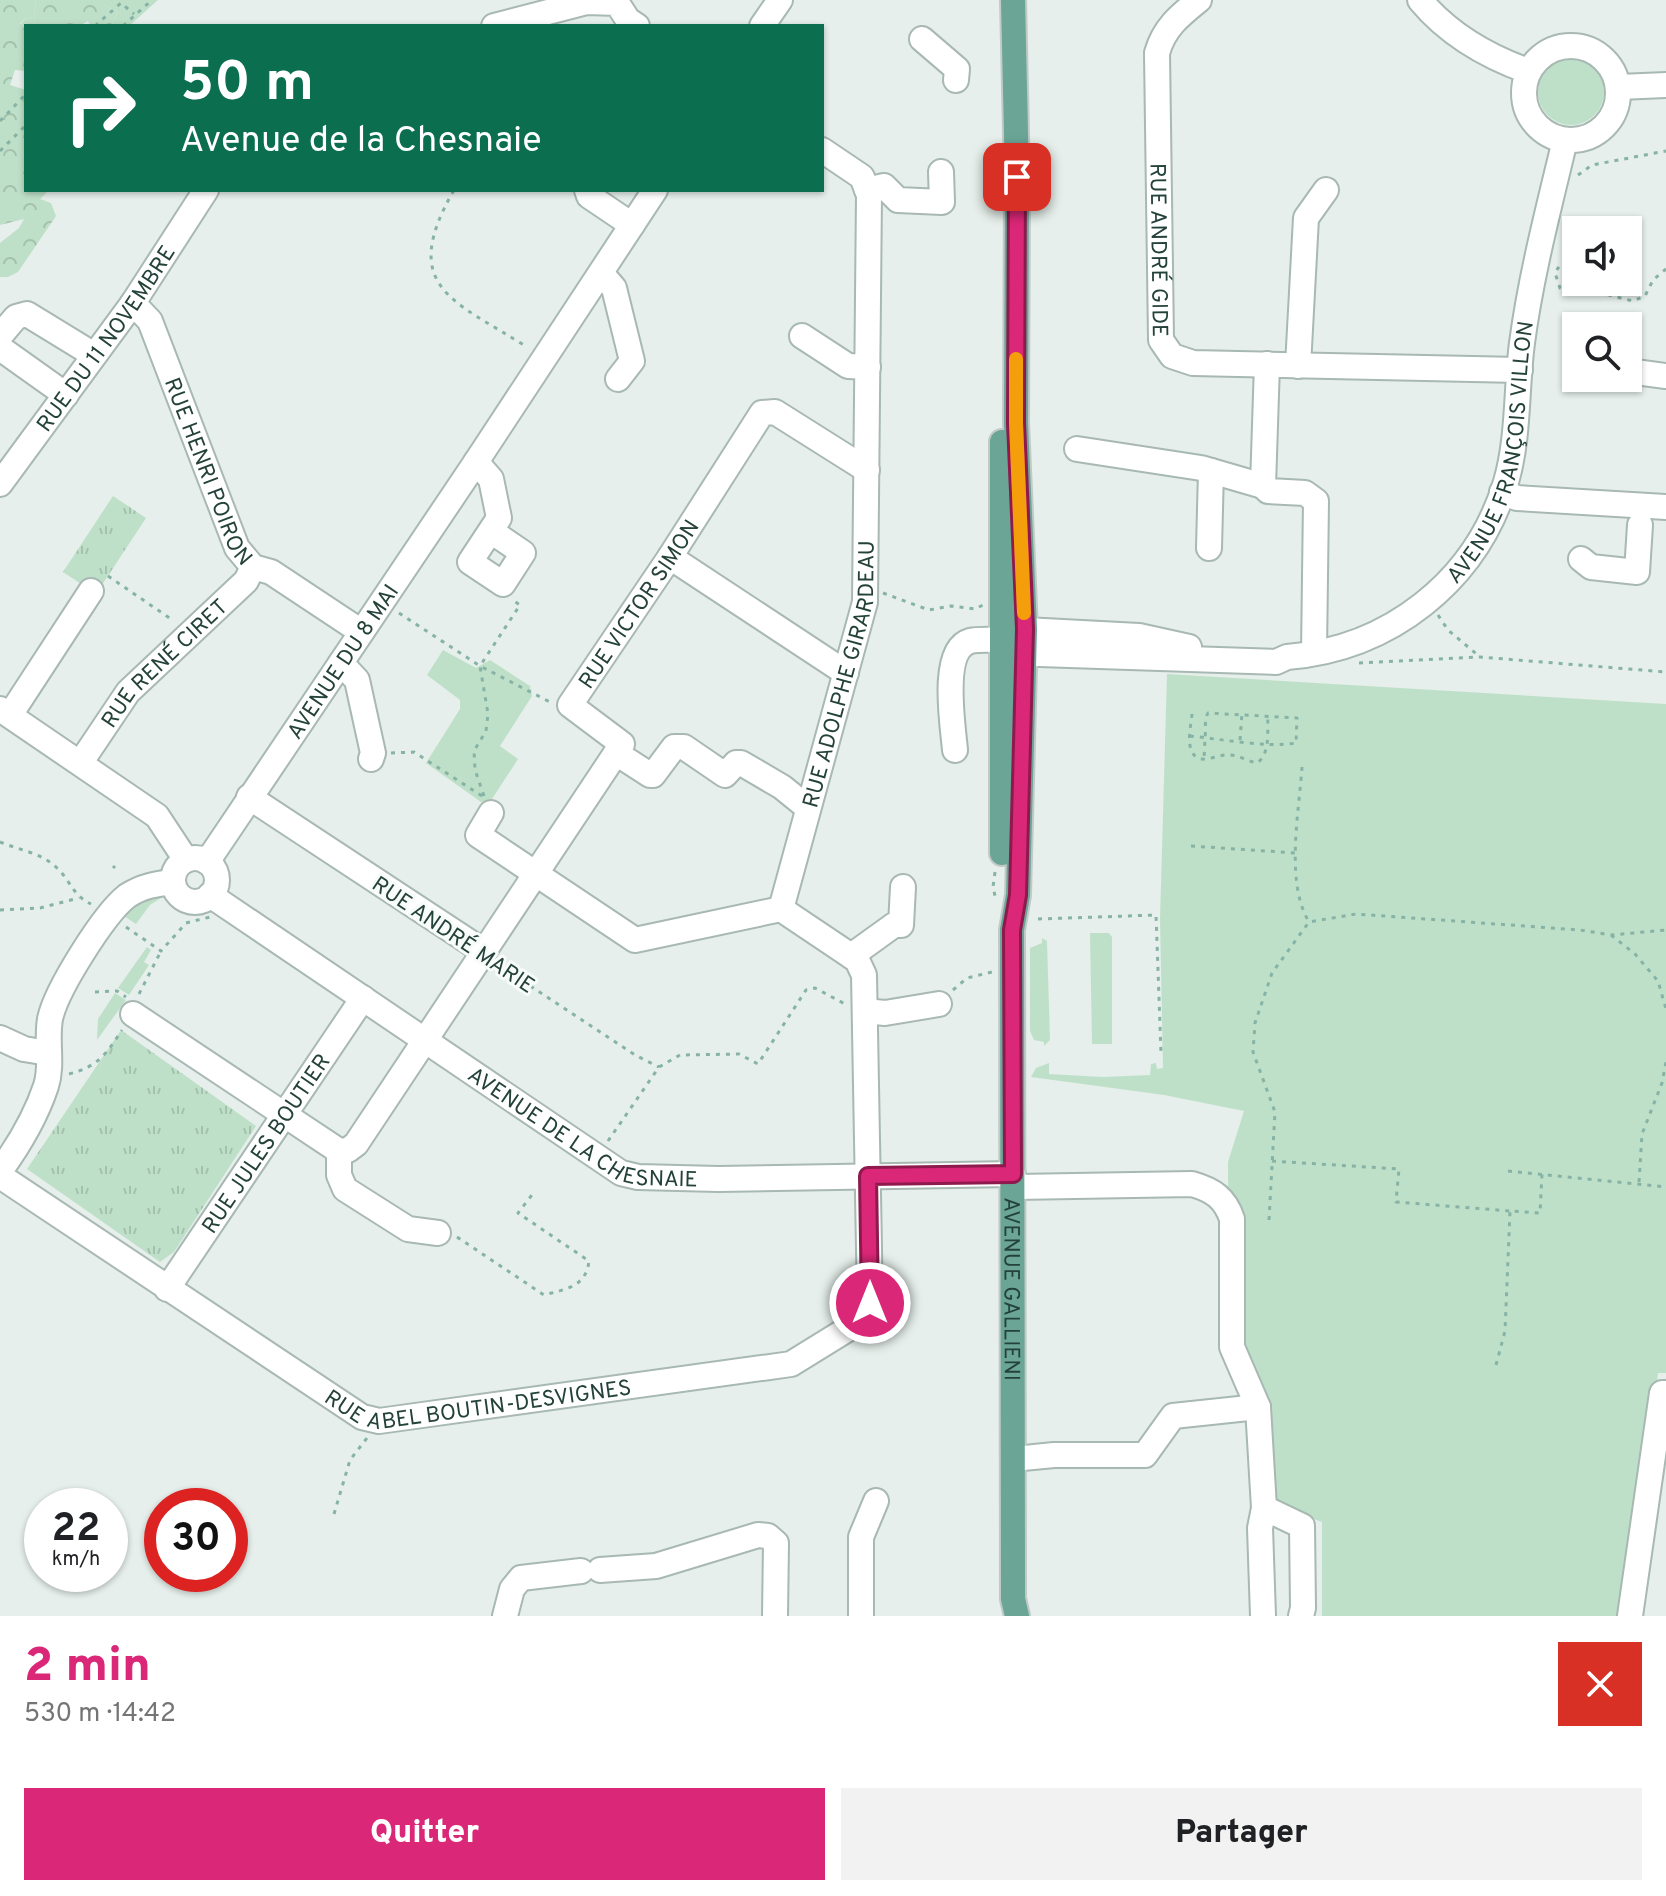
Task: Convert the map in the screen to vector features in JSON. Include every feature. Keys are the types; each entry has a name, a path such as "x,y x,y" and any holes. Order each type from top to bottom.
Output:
{"main road":[{"name":"AVENUE GALLIENI","path":"1001,0 1018,895 1012,930 1013,1610"},
{"name":"AVENUE GALLIENI","path":"1011,641 1017,177 1013,0"}],"street":[{"path":"763,24 780,0"},
{"name":"RUE ANDRÉ GIDE","path":"1199,0 1173,22 1162,36 1157,53 1161,340 1172,356 1193,363 1520,370"},
{"path":"1420,0 1457,36 1495,59 1528,71"},
{"path":"510,24 533,21 587,2 618,2 628,20 634,24"},
{"path":"922,39 957,69 956,80"},
{"path":"1570,45 1588,47 1603,56 1614,70 1619,87 1618,104 1610,120 1598,132 1582,139 1565,140 1550,136 1529,115 1524,101 1528,71 1539,57 1553,48 1570,45"},
{"path":"1619,87 1666,85"},
{"name":"AVENUE FRANÇOIS VILLON","path":"955,750 950,693 954,659 960,647 969,641 1011,641 1276,662 1377,636 1449,583 1488,526 1502,492 1515,437 1530,298 1565,140"},
{"path":"824,151 862,177 867,190 884,186 898,200 942,202 941,172"},
{"name":"RUE ADOLPHE GIRARDEAU","path":"781,909 865,602 867,190"},
{"path":"1298,366 1306,218 1326,190"},
{"name":"RUE DU 11 NOVEMBRE","path":"0,484 133,303 205,192"},
{"path":"588,192 589,196 632,225"},
{"name":"AVENUE DU 8 MAI","path":"196,861 249,797 341,663 654,192"},
{"path":"601,273 614,288 632,361 618,379"},
{"name":"RUE HENRI POIRON","path":"133,303 150,321 237,548 253,567 271,572 360,631"},
{"path":"0,336 16,317 27,314 94,355"},
{"path":"802,336 848,366 868,367"},
{"path":"0,348 66,395"},
{"path":"1263,486 1267,364"},
{"path":"1642,373 1666,376"},
{"name":"RUE VICTOR SIMON","path":"616,753 622,744 570,705 762,413 775,412 867,470"},
{"path":"1077,449 1211,471 1263,486 1268,491 1305,493 1316,501 1314,653"},
{"path":"476,462 491,479 499,518 491,531"},
{"path":"1209,548 1211,471"},
{"path":"1502,492 1517,498 1666,507"},
{"path":"1581,559 1591,567 1637,572 1640,525"},
{"path":"670,557 846,673"},
{"name":"RUE RENÉ CIRET","path":"81,762 128,692 246,581 253,567"},
{"path":"99,584 5,712 157,816 196,861 216,875 212,906 188,901 178,894 173,882 176,869 196,861"},
{"path":"341,663 357,680 372,756"},
{"path":"134,1008 285,1117 339,1151 348,1150 356,1144 616,753 650,775 678,746 725,775 736,763 741,763 782,787 808,808"},
{"name":"RUE ANDRÉ MARIE","path":"249,797 483,951"},
{"path":"491,813 478,835 635,940 781,909 857,960 864,975 868,1176"},
{"path":"0,1174 36,1113 49,1074 51,1017 58,994 110,915 126,897 154,883 173,882"},
{"path":"851,956 894,925 901,925 903,887"},
{"name":"AVENUE DE LA CHESNAIE","path":"212,906 426,1039 621,1173 638,1177 718,1179 868,1176 1192,1184 1209,1189 1224,1201 1232,1219 1232,1347 1258,1407"},
{"name":"RUE JULES BOUTIER","path":"167,1289 363,998"},
{"path":"865,1011 885,1013 939,1004"},
{"path":"0,1038 24,1049 48,1053"},
{"path":"339,1151 339,1175 345,1189 408,1229 438,1233"},
{"name":"RUE ABEL BOUTIN-DESVIGNES","path":"0,1174 167,1289 362,1417 379,1421 791,1364 867,1314 870,1303 868,1176"},
{"path":"1630,1616 1662,1393 1666,1393"},
{"path":"1014,1459 1054,1455 1145,1455 1173,1416 1258,1407 1264,1508 1260,1528 1263,1616"},
{"path":"861,1616 861,1537 876,1501"},
{"path":"1264,1508 1302,1526 1301,1616"},
{"path":"505,1616 512,1589 521,1578 656,1566 758,1535 768,1536 776,1543 775,1616"}],"path":[{"path":"125,24 152,0"},
{"path":"97,24 121,3 134,14"},
{"path":"0,121 24,96"},
{"path":"0,151 24,127"},
{"path":"1573,180 1592,165 1666,151"},
{"path":"453,192 435,225 431,242 430,258 443,291 544,358"},
{"path":"1568,216 1569,207"},
{"path":"1562,264 1555,273 1562,289"},
{"path":"1612,296 1633,301 1645,296 1653,280 1666,269"},
{"path":"99,584 192,633"},
{"path":"865,592 880,596 883,593 929,610 951,606 975,609 986,603"},
{"path":"372,756 414,752 485,798 475,770 474,751 486,731 488,714 480,666 520,605 511,599"},
{"path":"1428,601 1448,630 1480,657"},
{"path":"381,602 480,666 553,704 570,705"},
{"path":"1347,664 1480,657 1666,672"},
{"path":"1190,736 1205,738 1296,743 1297,718 1208,713 1205,738 1204,760"},
{"path":"1240,740 1242,713"},
{"path":"1192,714 1192,753 1204,760 1233,755 1257,763 1263,759 1267,742 1268,715"},
{"path":"1302,767 1296,853 1301,909 1309,922"},
{"path":"0,842 40,856 58,868 79,898 92,905"},
{"path":"1191,846 1296,853"},
{"path":"0,910 40,908 79,898"},
{"path":"117,920 161,951 186,923 212,906"},
{"path":"1269,1220 1275,1112 1253,1052 1255,1023 1272,973 1309,922 1356,914 1580,930 1611,935 1666,930"},
{"path":"1038,919 1156,915 1161,1053"},
{"path":"1611,935 1635,954 1658,981 1666,1009"},
{"name":"RUE ANDRÉ MARIE","path":"483,951 493,961 635,1055 659,1067"},
{"path":"939,1004 967,978 985,972 998,972"},
{"path":"597,1157 659,1067 680,1055 739,1054 758,1064 806,990 815,988 865,1011"},
{"path":"95,992 117,991 134,1008"},
{"path":"1639,1184 1642,1134 1662,1083 1666,1062"},
{"path":"1272,1161 1399,1169 1396,1202 1540,1213 1542,1174"},
{"path":"1508,1171 1666,1187"},
{"path":"438,1233 453,1235 544,1295 575,1287 587,1273 589,1261 518,1213 535,1191"},
{"path":"1496,1365 1505,1331 1510,1211"},
{"path":"334,1514 350,1460 379,1421"}],"green space":[{"path":"0,0 36,0 34,17 25,19 15,28 0,21"},
{"path":"36,0 40,0 34,24 24,24 0,49 0,21 21,24 25,19 34,17"},
{"path":"39,0 104,0 104,5 118,12 111,24 90,24 88,21 83,24 34,24"},
{"path":"104,0 158,0 131,24 111,24 118,12 104,5"},
{"path":"24,27 24,71 15,70 10,85 24,89 24,192 47,192 40,199 51,203 56,216 18,272 0,277 0,243 19,228 24,219 0,225 0,49 9,36"},
{"path":"1565,59 1577,59 1589,64 1599,74 1604,92 1602,105 1589,120 1577,125 1565,125 1553,120 1543,110 1538,98 1538,86 1543,74 1553,64"},
{"path":"113,496 146,518 96,594 63,572"},
{"path":"443,650 476,668 490,660 530,686 532,696 500,746 518,759 492,799 481,802 426,763 460,709 460,700 427,675"},
{"path":"1167,674 1666,704 1666,1373 1658,1373 1627,1584 1622,1588 1619,1616 1322,1616 1322,1522 1269,1503 1271,1406 1244,1349 1244,1217 1228,1189 1228,1162 1244,1111 1164,1095 1031,1077 1036,1068 1049,1063 1049,1074 1103,1077 1150,1075 1151,1064 1156,1063 1157,1069 1163,1068 1160,919"},
{"path":"155,894 164,896 150,905 136,924 121,914 128,907"},
{"path":"1090,933 1109,933 1112,937 1112,1044 1092,1044"},
{"path":"1042,938 1047,941 1050,1040 1044,1046 1044,1042 1034,1040 1030,1031 1030,948 1042,943"},
{"path":"147,947 151,950 144,962 149,965 129,995 118,988"},
{"path":"115,993 126,1000 97,1040 98,1019"},
{"path":"121,1030 256,1126 174,1252 160,1262 27,1169"}],"slow traffic":[{"path":"1016,359 1024,613"}],"route":[{"path":"870,1303 868,1176 1013,1174 1012,930 1018,895 1025,629 1016,423 1017,177"}]}
